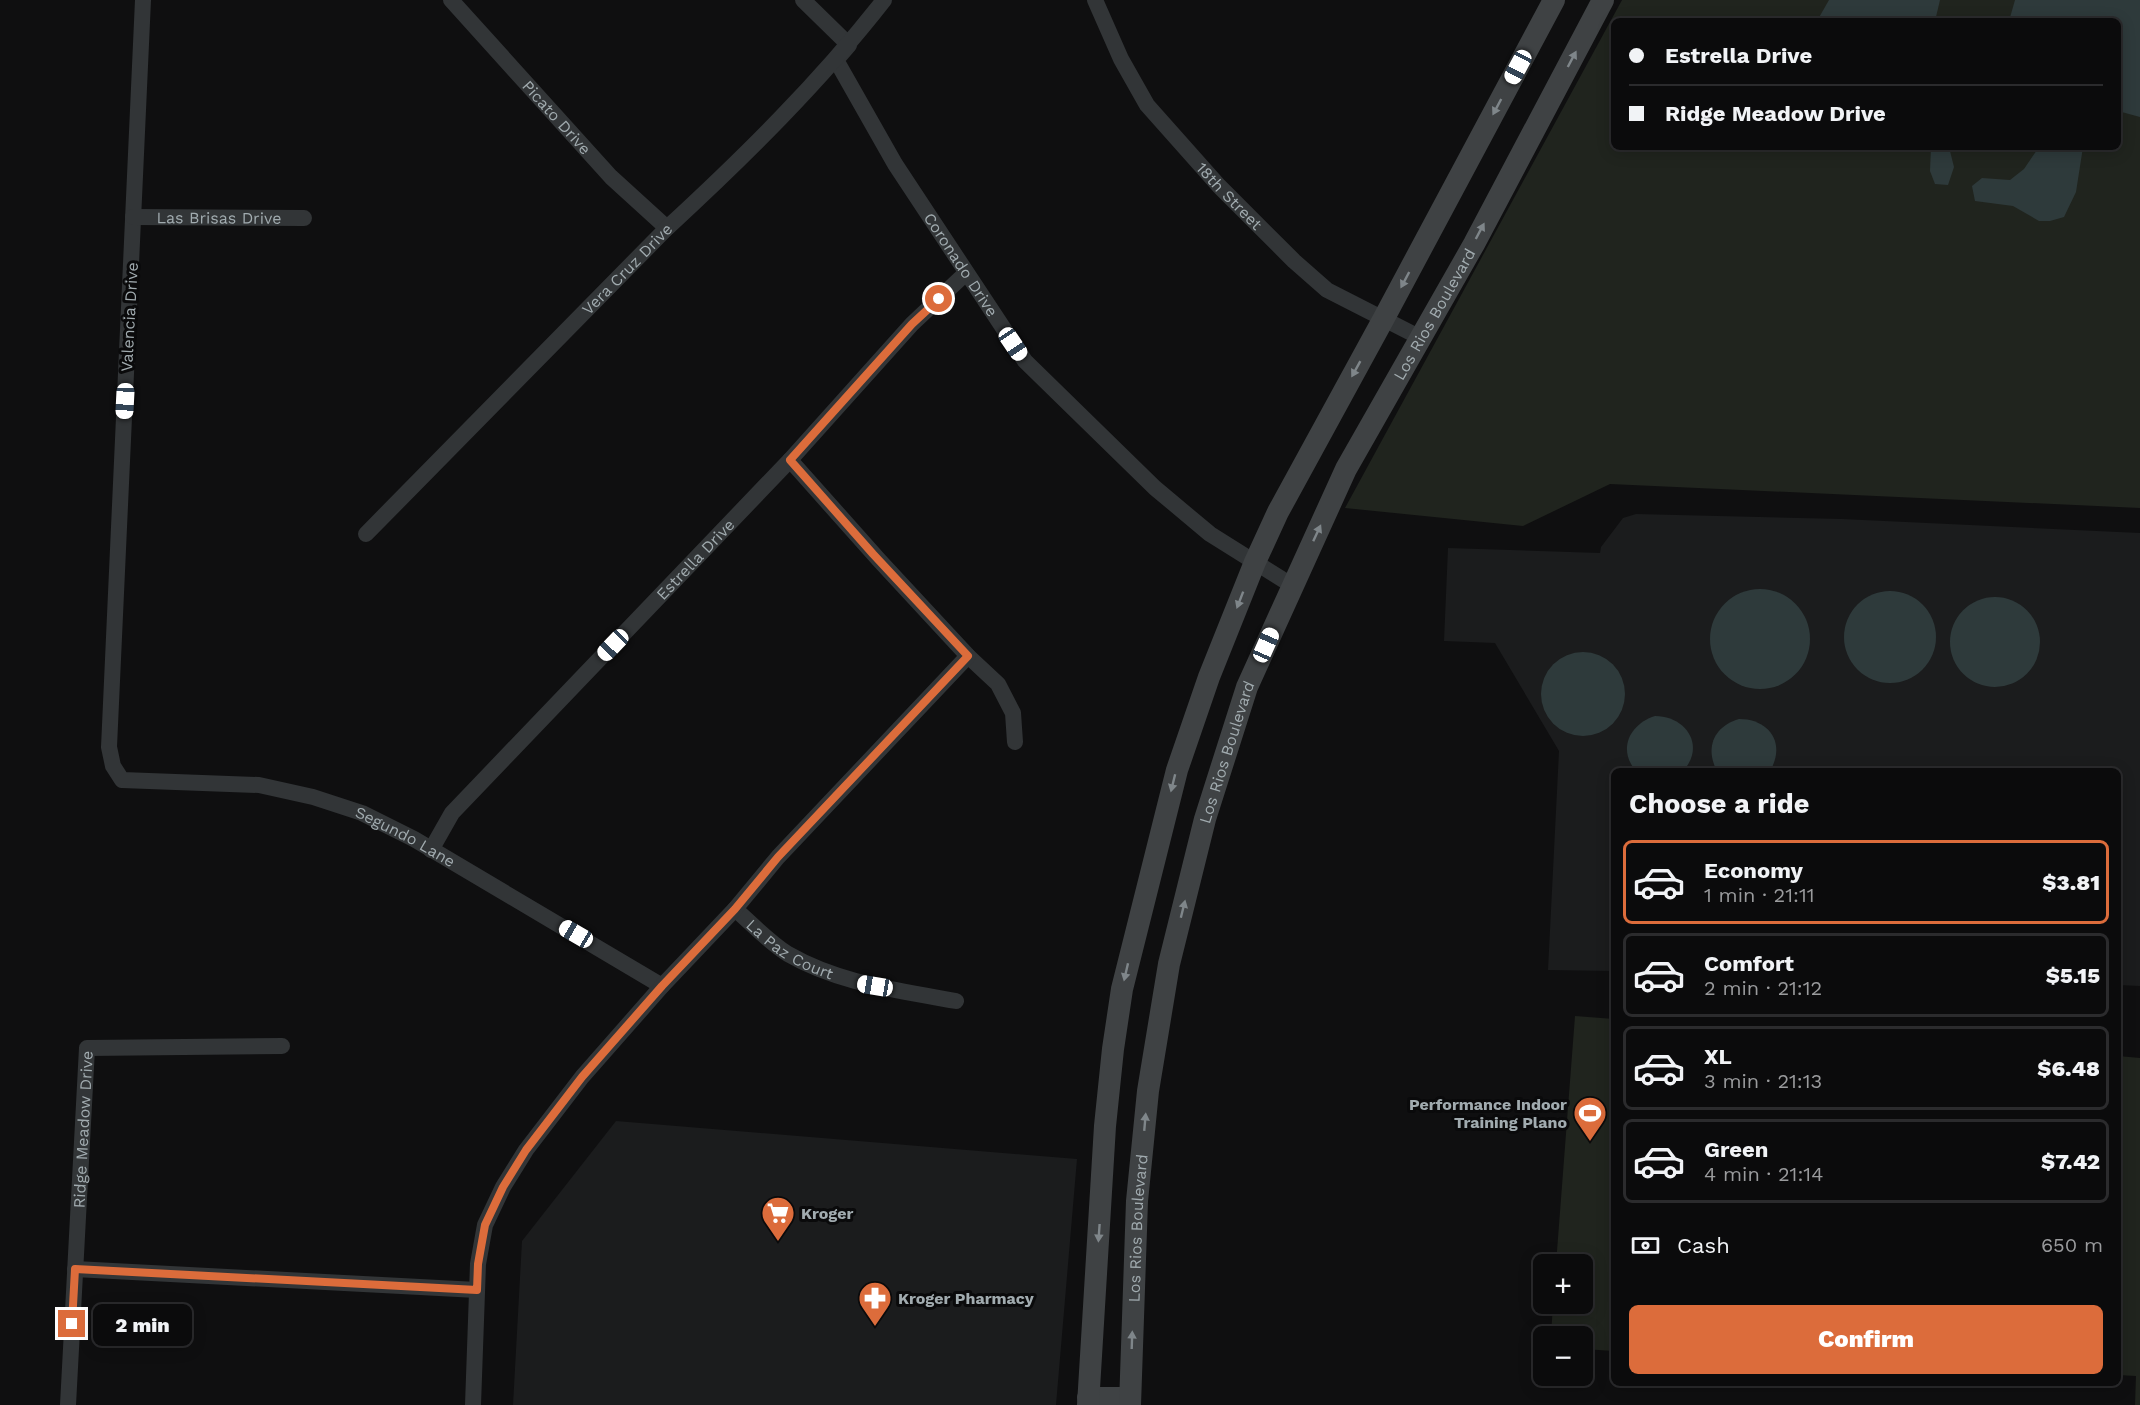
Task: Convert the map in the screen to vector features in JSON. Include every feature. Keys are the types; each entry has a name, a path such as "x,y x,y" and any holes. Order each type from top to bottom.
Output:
{"main road":[{"path":"1130,1402 1088,1401 1101,1192 1113,1049 1122,988 1177,770 1209,677 1255,562 1294,483 1554,0"},
{"name":"Los Rios Boulevard","path":"1130,1402 1137,1201 1148,1091 1167,976 1205,819 1247,687 1346,469 1474,244 1603,0"},
{"path":"1101,1192 1137,1201"}],"street":[{"name":"Valencia Drive","path":"119,776 113,766 109,747 143,0"},
{"name":"Picato Drive","path":"450,0 611,177 667,228"},
{"path":"803,0 849,45"},
{"name":"Vera Cruz Drive","path":"366,534 667,228 711,188 849,45 884,0"},
{"name":"18th Street","path":"1095,0 1121,59 1147,105 1219,186 1294,261 1327,290 1421,338"},
{"name":"Coronado Drive","path":"849,45 836,60 895,164 1025,361 1155,488 1210,534 1293,586"},
{"name":"Las Brisas Drive","path":"133,217 304,218"},
{"name":"Estrella Drive","path":"431,850 452,813 790,460 912,324 966,273"},
{"path":"790,460 873,554 968,656 998,684 1013,713 1015,742"},
{"path":"473,1405 478,1264 485,1225 508,1178 526,1150 582,1077 662,986 735,909 778,857 968,656"},
{"name":"Segundo Lane","path":"119,776 122,780 259,785 313,797 362,813 414,839 662,986"},
{"name":"La Paz Court","path":"735,909 786,952 810,966 854,982 956,1001"},
{"name":"Ridge Meadow Drive","path":"68,1405 87,1048 282,1046"},
{"path":"75,1269 477,1290"}],"shaded area":[{"path":"1622,0 2140,0 2140,508 1610,484 1523,526 1345,508 1611,20 1611,150 2121,150 2121,18 1612,18"},
{"path":"1829,0 1940,0 1936,18 1819,18"},
{"path":"2015,0 2140,0 2140,117 2121,112 2121,18 2010,18"},
{"path":"1931,150 1950,150 1954,167 1948,185 1935,184 1930,171"},
{"path":"2037,150 2083,150 2076,192 2064,217 2039,221 2013,206 1975,201 1972,186 1982,178 2010,180 2024,169"},
{"path":"1636,514 1842,519 2140,533 2140,986 2121,985 2121,768 1611,768 1611,971 1548,970 1559,751 1495,643 1444,641 1448,548 1600,553 1601,547 1623,518"},
{"path":"1760,589 1779,593 1795,604 1806,620 1810,639 1806,658 1795,674 1779,685 1760,689 1741,685 1725,674 1714,658 1710,639 1714,620 1725,604 1741,593"},
{"path":"1890,591 1907,595 1922,605 1932,620 1936,637 1932,654 1922,669 1907,679 1890,683 1873,679 1858,669 1848,654 1844,637 1848,620 1858,605 1873,595"},
{"path":"1995,597 2012,600 2027,610 2037,625 2040,642 2037,659 2027,674 2012,684 1995,687 1978,684 1963,674 1953,659 1950,642 1953,625 1963,610 1978,600"},
{"path":"1575,652 1591,652 1607,659 1618,670 1625,686 1622,710 1613,724 1591,736 1575,736 1559,729 1548,718 1541,702 1541,686 1548,670 1559,659"},
{"path":"1655,716 1666,717 1684,727 1689,734 1693,752 1685,768 1634,768 1627,754 1629,738 1633,731"},
{"path":"1739,719 1750,720 1767,728 1772,735 1776,751 1772,768 1716,768 1712,752 1714,738 1731,722"},
{"name":"Performance Indoor Training Plano","path":"1575,1016 1611,1019 1611,1351 1593,1350 1593,1326 1552,1326 1552,1314 1593,1314 1593,1254 1557,1254"},
{"path":"2121,1056 2140,1058 2140,1405 2135,1405 2136,1376 2121,1375"},
{"path":"616,1121 1077,1159 1056,1405 513,1405 522,1241"}],"place":[{"name":"Performance Indoor Training Plano","path":"1590,1142"},
{"name":"Kroger","path":"778,1242"},
{"name":"Kroger Pharmacy","path":"875,1327"}],"route":[{"path":"72,1324 75,1269 477,1290 478,1264 485,1225 503,1187 526,1150 582,1077 662,986 735,909 778,857 968,656 790,460 912,324 939,299"}]}
